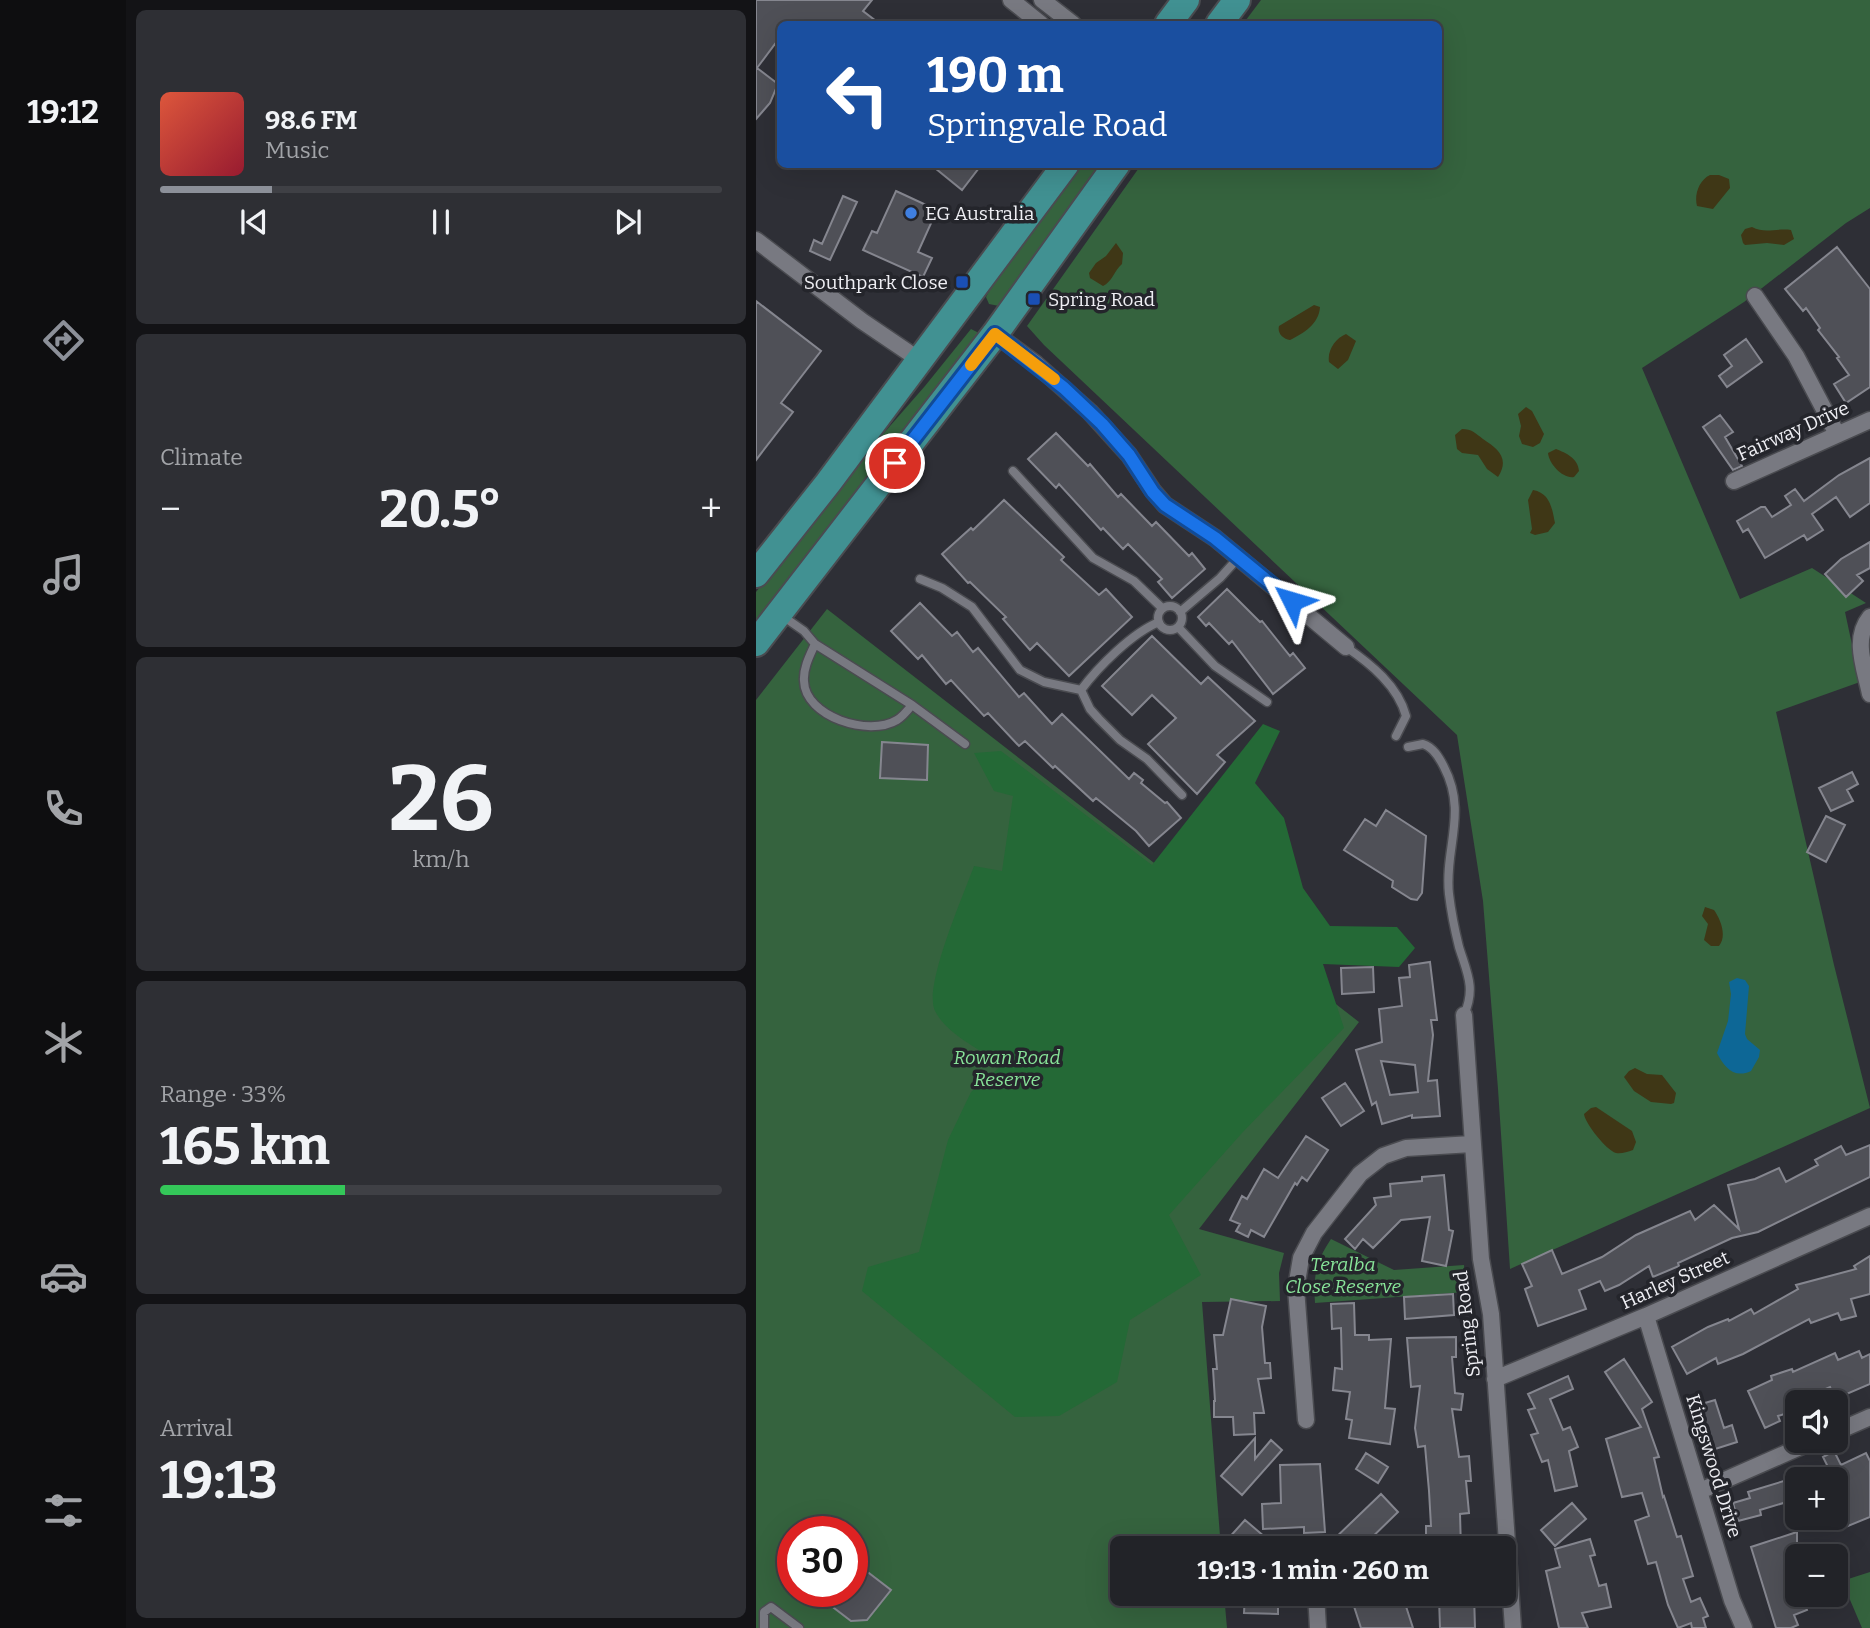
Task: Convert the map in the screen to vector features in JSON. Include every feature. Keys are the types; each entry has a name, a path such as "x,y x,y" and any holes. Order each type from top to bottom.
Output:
{"highway":[{"path":"1170,21 1186,0"},
{"path":"1221,21 1237,0"},
{"path":"756,574 828,484 1063,168"},
{"path":"756,643 995,334 1114,168"},
{"path":"961,308 995,334"}],"street":[{"path":"1011,0 1037,21"},
{"path":"1042,0 1069,21"},
{"path":"756,240 862,321 921,361"},
{"path":"1755,296 1796,356 1838,435"},
{"path":"995,334 1055,380 1102,424 1129,455 1153,492 1165,505 1215,538 1346,647"},
{"name":"Fairway Drive","path":"1734,481 1870,420"},
{"path":"1870,617 1864,624 1860,638 1870,694"},
{"name":"Spring Road","path":"1464,1015 1481,1259 1490,1309 1513,1628"},
{"path":"1306,1420 1296,1288 1301,1258 1314,1233 1360,1174 1383,1156 1406,1148 1472,1144"},
{"name":"Harley Street","path":"1495,1379 1646,1316 1870,1216"},
{"name":"Kingswood Drive","path":"1646,1316 1732,1600 1744,1628"},
{"path":"1848,1427 1870,1417"},
{"path":"1699,1491 1786,1453"},
{"path":"1317,1606 1318,1628"}],"lane":[{"path":"1013,471 1093,558 1131,578 1162,608 1172,608 1180,612 1182,620 1178,628"},
{"path":"1180,612 1220,578 1239,557"},
{"path":"920,579 942,588 972,607 1006,649 1013,664 1022,672 1048,683 1081,690"},
{"path":"1162,608 1157,615 1159,622 1169,629 1178,628"},
{"path":"779,613 815,644 912,705 965,744"},
{"path":"1081,690 1094,674 1140,632 1159,622"},
{"path":"1178,628 1215,666 1267,702"},
{"path":"815,644 807,659 804,682 811,702 828,715 849,723 874,727 897,721 912,705"},
{"path":"1346,647 1370,665 1399,697 1406,716 1396,736"},
{"path":"1081,690 1098,719 1147,759 1182,795"},
{"path":"1408,747 1423,744 1432,748 1446,771 1452,791 1455,821 1449,892 1460,948 1468,972 1470,998 1464,1015"},
{"path":"764,1628 764,1612 771,1607 799,1628"}],"green space":[{"path":"1261,0 1870,0 1870,208 1846,223 1744,302 1642,368 1740,599 1812,568 1866,603 1845,612 1860,682 1776,712 1870,1108 1510,1269 1483,901 1457,735 1027,326 1139,168 1442,168 1442,21 1245,21"},
{"path":"1078,168 1102,168 999,306 989,304 986,297"},
{"path":"971,329 977,332 978,337 756,624 756,592 862,458"},
{"name":"Rowan Road Reserve","path":"827,609 1359,1022 1199,1229 1284,1253 1279,1273 1280,1301 1202,1302 1220,1536 1110,1536 1110,1606 1225,1606 1227,1628 756,1628 756,700"},
{"path":"1263,724 1280,731 1255,783 1284,818 1303,888 1330,926 1397,927 1415,948 1399,967 1323,964 1344,1028 1242,1133 1169,1215 1201,1275 1130,1320 1117,1382 1059,1416 1015,1417 862,1291 868,1267 919,1252 948,1140 971,1092 1002,1065 948,1028 935,1011 933,999 939,962 974,866 1002,871 1013,796 994,791 974,753 1001,751 1152,865"},
{"name":"Teralba Close Reserve","path":"1331,1239 1394,1270 1464,1265 1466,1292 1315,1303 1317,1269"},
{"path":"1870,1572 1870,1628 1862,1628 1848,1595 1848,1579"}],"sand":[{"path":"1710,175 1729,179 1730,188 1713,209 1697,206 1696,202 1700,184"},
{"path":"1752,227 1791,230 1794,239 1784,245 1745,245 1741,235 1745,229"},
{"path":"1116,243 1123,253 1122,264 1103,286 1090,278 1089,273"},
{"path":"1314,305 1320,307 1319,313 1310,327 1290,340 1281,335 1279,326"},
{"path":"1346,334 1356,341 1348,360 1338,369 1329,362 1329,353 1336,341"},
{"path":"1526,407 1532,411 1544,434 1540,443 1533,447 1522,444 1519,436 1521,426 1518,414"},
{"path":"1462,429 1473,432 1498,450 1503,464 1498,477 1487,469 1478,455 1462,453 1457,449 1455,435"},
{"path":"1556,449 1574,459 1579,471 1574,477 1561,473 1551,462 1548,453"},
{"path":"1533,490 1547,498 1555,523 1548,532 1535,535 1530,533 1532,529 1528,500"},
{"path":"1705,907 1714,910 1721,923 1723,938 1719,946 1711,946 1704,940 1708,924 1702,916"},
{"path":"1635,1068 1647,1074 1662,1075 1676,1093 1674,1103 1651,1102 1634,1091 1624,1077"},
{"path":"1596,1107 1632,1131 1636,1142 1633,1150 1616,1153 1602,1142 1584,1114"}],"water":[{"path":"1737,978 1745,980 1749,986 1745,1034 1760,1050 1751,1071 1740,1074 1726,1067 1717,1053 1728,1021 1731,994 1729,982"}],"building":[{"path":"756,0 872,0 863,11 876,21 777,21 777,46 775,44 757,68 777,83 777,86 770,103 756,119"},
{"path":"935,168 979,168 962,190"},
{"path":"896,191 937,210 918,252 932,258 923,277 863,250 872,231 877,233"},
{"path":"843,196 857,202 830,260 810,251 814,240 822,244"},
{"path":"1837,247 1870,289 1870,387 1846,403 1834,384 1849,375 1806,308 1803,311 1785,289"},
{"path":"756,301 821,351 781,403 793,412 756,460"},
{"path":"1746,339 1762,362 1727,387 1719,376 1732,366 1724,355"},
{"path":"1720,415 1733,432 1725,437 1742,466 1733,470 1703,427"},
{"path":"1056,433 1088,466 1090,464 1118,497 1121,494 1152,526 1156,522 1189,556 1192,553 1205,569 1172,598 1158,582 1162,579 1128,544 1123,549 1103,528 1101,530 1059,484 1056,488 1028,459"},
{"path":"1870,458 1870,503 1850,517 1836,497 1812,514 1823,530 1807,540 1804,535 1765,558 1748,529 1743,532 1737,521 1761,507 1765,507 1772,517 1791,505 1785,496 1795,489 1804,501 1839,475"},
{"path":"1004,500 1064,557 1061,560 1099,595 1106,589 1132,617 1069,676 1037,643 1030,650 1003,619 1006,617 968,583 942,554 971,528 973,530"},
{"path":"1870,542 1870,568 1857,575 1863,581 1846,597 1825,574 1841,559"},
{"path":"1227,589 1262,621 1290,656 1293,653 1305,668 1273,694 1232,641 1229,644 1209,623 1206,626 1198,617"},
{"path":"920,603 952,636 957,632 973,652 978,648 1019,697 1024,693 1052,724 1062,714 1129,779 1134,773 1143,780 1141,783 1167,802 1181,818 1149,846 1136,831 1096,798 1093,801 1025,741 1019,746 988,713 984,716 951,680 946,684 922,655 918,659 891,631"},
{"path":"1152,636 1201,684 1208,677 1255,721 1217,755 1225,762 1197,794 1148,744 1176,718 1152,695 1132,715 1102,686"},
{"path":"882,742 928,745 927,780 880,778"},
{"path":"1852,772 1858,784 1847,790 1853,801 1831,811 1819,788"},
{"path":"1386,810 1426,836 1422,893 1417,900 1392,887 1393,881 1344,850 1365,819 1376,826"},
{"path":"1826,816 1845,825 1826,862 1807,852"},
{"path":"1430,962 1437,1020 1431,1020 1433,1035 1428,1081 1437,1080 1440,1116 1412,1118 1412,1115 1382,1124 1376,1102 1372,1105 1356,1050 1382,1042 1379,1009 1402,1006 1399,978 1410,977 1409,965","holes":["1381,1061 1415,1065 1418,1092 1390,1095"]},
{"path":"1373,967 1374,992 1342,994 1341,968"},
{"path":"1345,1083 1364,1111 1341,1126 1322,1098"},
{"path":"1306,1136 1328,1150 1307,1181 1302,1177 1297,1185 1295,1183 1264,1237 1251,1230 1248,1237 1236,1231 1240,1224 1230,1220 1242,1196 1247,1199 1264,1169 1278,1178"},
{"path":"1870,1145 1870,1177 1758,1232 1732,1238 1653,1277 1649,1266 1605,1291 1600,1281 1579,1290 1586,1309 1538,1326 1525,1289 1532,1286 1522,1264 1552,1250 1562,1274 1602,1257 1636,1235 1690,1211 1695,1220 1714,1205 1739,1229 1728,1185 1755,1179 1779,1168 1786,1182 1818,1165 1815,1160 1841,1146 1846,1155"},
{"path":"1444,1175 1449,1230 1453,1231 1446,1266 1422,1261 1430,1217 1401,1220 1373,1248 1363,1239 1355,1249 1345,1239 1376,1205 1374,1198 1391,1196 1390,1184 1422,1181 1422,1177"},
{"path":"1870,1256 1870,1294 1851,1299 1856,1316 1841,1320 1838,1313 1811,1323 1809,1319 1743,1354 1718,1364 1716,1358 1687,1374 1672,1347 1708,1327 1728,1319 1729,1321 1751,1309 1754,1314 1798,1289 1796,1285 1856,1269 1854,1266"},
{"path":"1453,1294 1454,1315 1405,1319 1404,1297"},
{"path":"1231,1299 1266,1306 1262,1327 1265,1363 1270,1363 1271,1378 1258,1379 1264,1413 1254,1413 1255,1434 1234,1435 1233,1417 1214,1417 1213,1369 1217,1369 1214,1335 1223,1335"},
{"path":"1354,1303 1355,1335 1369,1335 1369,1340 1391,1339 1385,1408 1395,1409 1390,1444 1349,1438 1352,1420 1346,1419 1350,1392 1333,1390 1335,1368 1342,1369 1341,1328 1332,1329 1331,1304"},
{"path":"1456,1337 1456,1357 1452,1357 1455,1393 1463,1394 1461,1410 1452,1409 1459,1457 1469,1456 1471,1481 1466,1481 1469,1513 1460,1514 1461,1536 1426,1536 1426,1526 1431,1526 1425,1446 1418,1447 1415,1428 1420,1386 1411,1387 1407,1338"},
{"path":"1859,1351 1862,1358 1870,1354 1870,1384 1848,1393 1848,1390 1831,1390 1830,1387 1823,1390 1785,1390 1785,1414 1778,1416 1780,1421 1765,1428 1748,1391 1772,1380 1771,1376 1792,1369 1793,1372 1835,1353 1838,1360"},
{"path":"1624,1359 1652,1402 1642,1409 1659,1457 1654,1458 1663,1497 1677,1537 1681,1536 1693,1576 1683,1579 1691,1602 1700,1598 1708,1616 1703,1618 1706,1628 1692,1628 1691,1623 1678,1628 1668,1605 1656,1562 1648,1564 1635,1521 1649,1516 1642,1493 1622,1497 1606,1439 1641,1427 1605,1372"},
{"path":"1568,1376 1573,1389 1550,1399 1563,1430 1570,1427 1578,1447 1569,1451 1577,1486 1555,1491 1548,1460 1542,1462 1531,1435 1538,1433 1528,1410 1535,1408 1528,1394"},
{"path":"1715,1400 1724,1428 1732,1425 1737,1442 1712,1450 1698,1405"},
{"path":"1255,1438 1255,1459 1271,1440 1282,1450 1242,1495 1221,1476"},
{"path":"1366,1453 1388,1467 1378,1483 1356,1469"},
{"path":"1835,1453 1841,1465 1866,1453 1870,1461 1870,1517 1848,1526 1848,1467 1828,1467 1823,1457"},
{"path":"1320,1464 1325,1532 1304,1533 1304,1527 1263,1529 1262,1504 1281,1503 1280,1465"},
{"path":"1785,1481 1785,1503 1760,1510 1761,1515 1738,1521 1733,1503 1750,1498 1748,1492"},
{"path":"1381,1494 1398,1512 1373,1536 1337,1536"},
{"path":"1572,1503 1586,1519 1555,1546 1541,1530"},
{"path":"1245,1520 1264,1536 1231,1536"},
{"path":"1797,1532 1797,1544 1785,1544 1785,1607 1806,1607 1807,1610 1794,1615 1798,1625 1776,1628 1751,1547"},
{"path":"1590,1539 1595,1555 1590,1556 1599,1586 1606,1584 1611,1607 1582,1613 1588,1628 1559,1628 1546,1571 1560,1567 1555,1549"},
{"path":"868,1572 891,1590 867,1620 851,1621 833,1607 868,1607"},
{"path":"1244,1606 1278,1606 1278,1614 1244,1613"},
{"path":"1354,1606 1406,1606 1413,1628 1361,1628"},
{"path":"1439,1606 1474,1606 1475,1628 1440,1628"}],"slow traffic":[{"path":"971,365 995,334 1054,379"}],"place":[{"name":"EG Australia","path":"911,213"},
{"name":"Southpark Close","path":"962,282"},
{"name":"Spring Road","path":"1034,299"}],"route":[{"path":"895,463 995,334 1036,364 1102,424 1129,455 1153,492 1165,505 1215,538 1292,601"}]}
